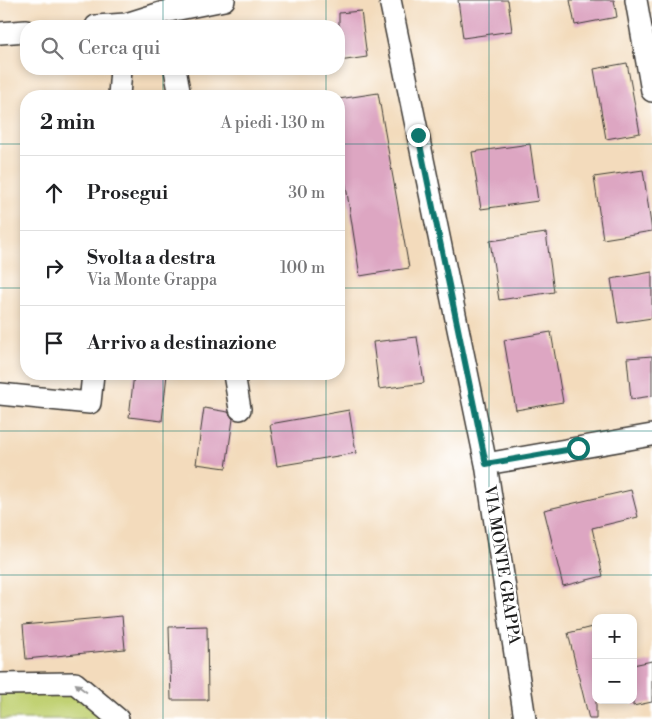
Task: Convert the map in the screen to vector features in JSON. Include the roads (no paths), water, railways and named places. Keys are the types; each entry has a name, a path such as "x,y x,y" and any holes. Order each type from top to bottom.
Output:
{"street":[{"path":"166,19 224,0"},
{"name":"VIA MONTE GRAPPA","path":"390,0 486,464 525,719"},
{"path":"636,0 652,91"},
{"path":"0,33 20,31"},
{"path":"120,90 121,75"},
{"path":"176,75 179,90"},
{"path":"0,394 90,403 92,380"},
{"path":"235,380 240,409"},
{"path":"486,464 652,436"},
{"path":"0,684 75,683 118,719"}]}
